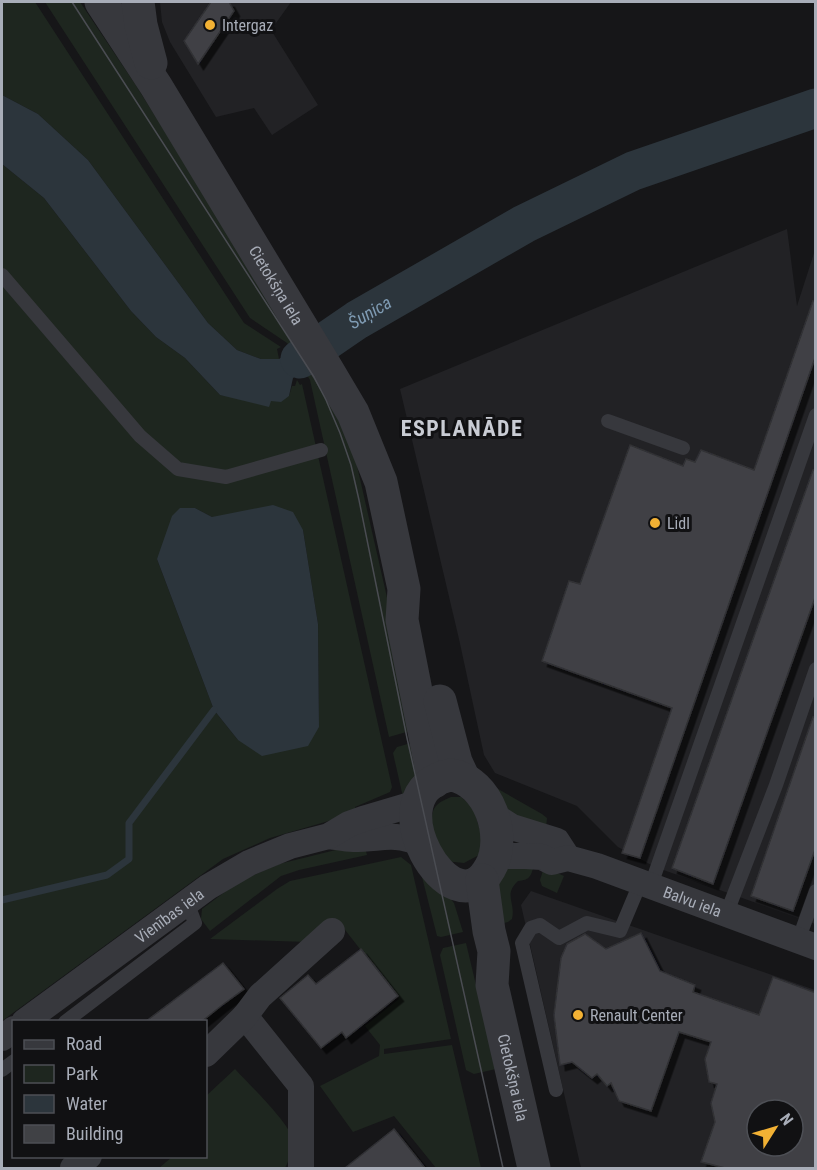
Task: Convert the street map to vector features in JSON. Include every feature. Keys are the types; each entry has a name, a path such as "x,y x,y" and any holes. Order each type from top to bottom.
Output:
{"street":[{"name":"Cietokšņa iela","path":"101,2 156,86 353,413 381,482 404,590 421,616 446,729 456,762 438,787"},
{"path":"138,2 141,25 156,86"},
{"path":"438,787 480,794 493,815 497,838 477,875 446,880 436,870 421,843 416,818 438,787"},
{"name":"Vienības iela","path":"28,1020 84,992 187,902 249,863 290,846 329,836 349,824 438,787"},
{"name":"Balvu iela","path":"493,815 512,827 557,841 568,858"},
{"name":"Vienības iela","path":"329,836 353,839 395,836 421,843"},
{"name":"Balvu iela","path":"477,875 506,856 542,857 552,862 568,858 646,883 807,944"},
{"name":"Cietokšņa iela","path":"477,875 494,951 492,985 534,1168"},
{"path":"207,1053 245,1016 260,996 332,931"},
{"path":"245,1016 301,1086 301,1168"},
{"path":"74,1168 86,1158"}],"lane":[{"path":"2,275 140,436 178,469 226,477 321,450"},
{"path":"556,1090 522,943 531,928 540,926 559,938 587,923 620,931 646,883 816,415"},
{"path":"608,421 683,448"},
{"path":"726,915 776,785 816,669"},
{"path":"807,944 816,891"},
{"path":"66,1020 84,992"}],"shaded area":[{"path":"160,2 291,2 271,30 318,105 272,135 254,108 216,117 170,42 162,22"},
{"path":"787,229 797,306 815,250 815,924 655,867 618,847 577,806 495,773 484,755 400,389"},
{"path":"531,891 815,990 815,1168 581,1168 521,905"}],"green space":[{"path":"2,2 35,2 244,323 281,347 277,349 279,359 261,359 237,350 208,323 88,160 38,114 2,95"},
{"path":"45,2 80,2 135,84 318,375 355,457 417,729 389,737 310,380 287,343 250,318"},
{"path":"2,164 44,198 131,311 156,337 185,358 220,395 270,401 289,396 297,380 300,385 302,384 392,787 390,792 355,807 356,813 270,838 223,859 2,1021","holes":["195,508 212,517 303,530 318,624 319,727 238,740 214,710 157,559"]},
{"path":"418,741 425,773 403,797 393,753 397,747"},
{"path":"484,781 542,814 547,818 546,829 514,821"},
{"path":"451,797 461,797 473,807 483,840 479,855 464,863 444,861 432,824 434,809 439,803"},
{"path":"364,843 367,855 281,876 210,931 201,919 202,909 238,882 279,864"},
{"path":"401,857 411,865 451,1039 384,1049 384,1054 452,1045 481,1168 436,1168 394,1116 353,1132 320,1086 379,1056 380,1045 365,1026 399,999 342,926 308,942 210,939 290,881"},
{"path":"418,861 454,903 463,932 437,936"},
{"path":"534,865 529,877 518,881 511,890 512,919 496,925 495,878 509,866"},
{"path":"544,867 564,876 557,893 542,886 540,880"},
{"path":"466,943 496,1069 474,1074 466,1070 440,955 443,948"},
{"path":"235,1069 275,1112 288,1130 291,1136 291,1148 285,1168 159,1168 171,1158 207,1158 207,1095"}],"water":[{"path":"2,95 38,114 88,160 208,323 237,350 261,359 279,359 337,322 349,340 293,378 289,396 281,402 271,401 269,407 220,395 185,358 156,337 131,311 44,198 2,164"},
{"path":"273,505 293,512 303,530 318,624 319,727 308,746 262,756 238,740 214,710 157,559 172,516 180,508 195,508 212,517"}],"pier":[{"path":"328,324 343,348 297,379 281,355"}],"building":[{"path":"211,2 229,2 234,11 198,64 184,41"},
{"path":"813,301 816,302 816,355 640,858 622,853 672,708 542,661 569,581 580,584 630,445 683,466 686,459 695,462 701,450 754,470"},
{"path":"813,470 816,470 816,595 713,884 672,868"},
{"path":"813,717 816,717 816,847 793,911 751,896"},
{"path":"641,933 660,971 695,985 693,992 759,1015 773,977 816,993 816,1168 725,1168 701,1162 715,1122 711,1103 717,1084 709,1082 705,1059 711,1042 679,1032 651,1111 619,1101 611,1083 607,1086 597,1074 592,1078 572,1062 560,1065 554,1015 561,958 567,944 585,934 606,949"},
{"path":"361,949 398,996 346,1038 342,1032 321,1048 280,998 308,975 316,984"},
{"path":"223,963 244,989 204,1020 148,1020"},
{"path":"394,1129 425,1168 345,1168"}],"waterway":[{"name":"Šuņica","path":"300,359 357,320 524,224 633,171 816,108"},
{"path":"2,900 107,875 129,859 129,823 214,710"}],"tram line":[{"path":"72,2 314,377 340,433 351,465 359,500 407,738 503,1168"}],"place":[{"name":"Intergaz","path":"210,25"},
{"name":"Lidl","path":"655,523"},
{"name":"Renault Center","path":"578,1015"}],"district":[{"name":"ESPLANĀDE","path":"462,428"}]}
